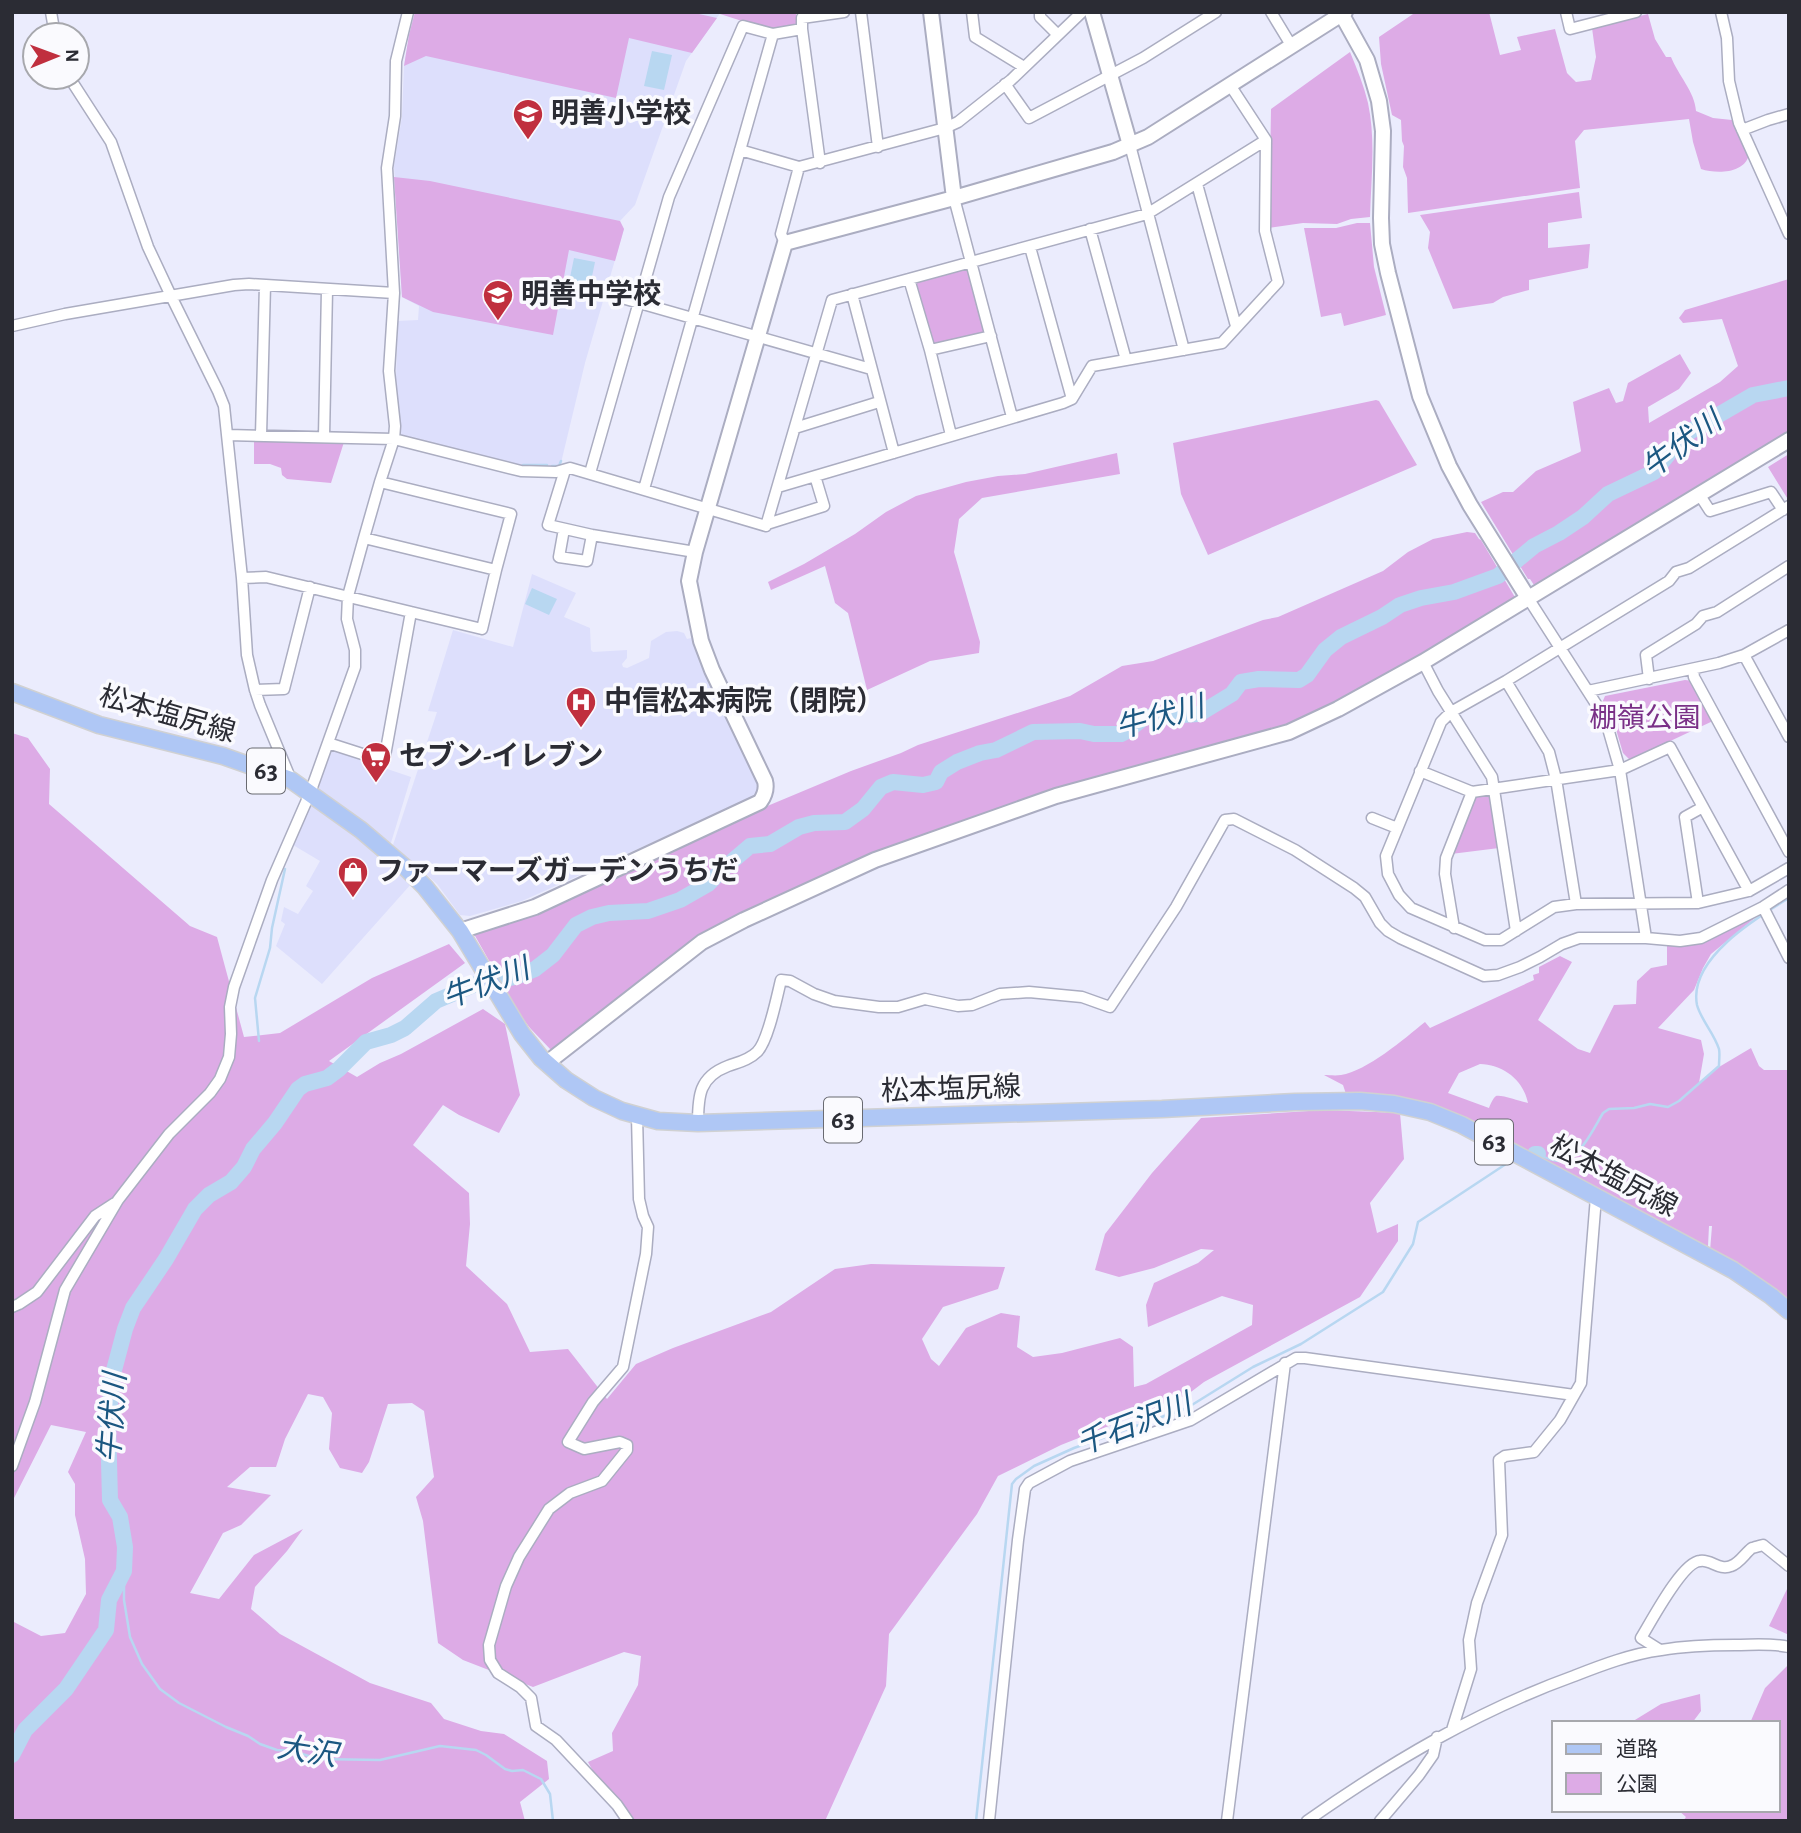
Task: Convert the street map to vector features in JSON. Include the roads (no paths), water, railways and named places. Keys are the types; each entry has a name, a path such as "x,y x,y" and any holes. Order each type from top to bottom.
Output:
{"main road":[{"name":"松本塩尻線","path":"12,692 100,725 223,756 291,780 310,793 361,830 408,870 440,904 463,936 522,1034 544,1060 566,1080 594,1098 622,1111 658,1121 698,1123 1162,1109 1296,1102 1360,1101 1394,1104 1430,1112 1462,1125 1733,1270 1789,1311"}],"street":[{"path":"12,1466 35,1402 65,1290 118,1200 169,1134 211,1093 220,1079 229,1057 230,1007 234,987 272,880 310,793 355,667 355,650 347,619 348,596 394,439 389,372 394,293 391,171 396,61 408,12"},
{"path":"820,163 802,18 844,12"},
{"path":"861,12 878,147"},
{"path":"930,12 954,198 1012,417"},
{"path":"971,12 975,37 1024,67"},
{"path":"1040,12 1040,17 1057,34"},
{"path":"1005,84 1029,118 1143,58 1216,12"},
{"path":"1271,12 1291,45"},
{"path":"1566,12 1570,29 1612,15 1636,12"},
{"path":"1721,12 1727,38 1729,80 1739,123 1789,234"},
{"path":"740,150 799,167 945,128 958,122 1005,84 1057,34 1092,13 1184,350"},
{"path":"785,243 1113,152 1148,137 1344,13 1367,60 1379,101 1383,131 1382,244 1416,382 1442,451 1484,527 1605,718 1620,770 1646,938"},
{"path":"590,473 669,197 740,25 773,34 802,29"},
{"path":"644,489 773,34"},
{"path":"778,487 1072,399 1092,366 1222,343 1278,282 1265,230 1266,140 1230,85"},
{"path":"78,91 111,142 148,247 224,406 247,654 255,690 291,780"},
{"path":"1742,130 1789,114"},
{"path":"767,524 832,300 1147,214 1266,140"},
{"path":"463,936 546,902 760,802 764,797 765,780 712,670 701,641 689,581 695,552 785,243 781,234 799,167"},
{"path":"1197,184 1236,326"},
{"path":"1090,229 1126,360"},
{"path":"1030,247 1072,399"},
{"path":"909,279 951,435"},
{"path":"12,326 65,314 234,285 394,293"},
{"path":"261,435 265,285"},
{"path":"324,436 327,290"},
{"path":"608,294 871,369"},
{"path":"852,294 894,453"},
{"path":"930,350 991,336"},
{"path":"795,428 879,402"},
{"path":"228,435 394,439 521,471 570,468 766,526 824,506 815,476"},
{"path":"544,1060 702,942 875,860 1056,796 1289,732 1338,709 1423,662 1527,596 1789,440"},
{"path":"565,470 548,525 695,552"},
{"path":"242,578 266,577 481,629 511,514 380,482"},
{"path":"1699,494 1710,511 1771,492 1786,508 1689,568 1676,572 1669,581 1451,712 1441,722 1386,856 1388,874 1411,908 1485,940 1501,940 1554,907 1576,904 1698,903 1749,891 1789,869"},
{"path":"564,529 559,557 586,561 593,535"},
{"path":"364,538 496,570"},
{"path":"1649,679 1646,655 1696,624 1703,616 1717,612 1789,566"},
{"path":"255,690 284,689 310,587"},
{"path":"328,743 384,761 411,612"},
{"path":"1588,691 1693,670 1744,656 1789,630"},
{"path":"1744,656 1789,737"},
{"path":"1423,662 1492,777 1516,931"},
{"path":"1693,670 1694,677 1789,852"},
{"path":"1506,681 1549,751 1576,904"},
{"path":"1420,771 1472,792 1620,770 1670,747 1749,891"},
{"path":"1454,928 1445,874 1446,859 1472,792"},
{"path":"1698,903 1685,817 1703,807"},
{"path":"1372,817 1397,828"},
{"path":"698,1123 698,1099 702,1087 713,1074 746,1061 760,1050 781,980 834,1002 879,1007 898,1007 925,999 958,1006 972,1005 1000,994 1029,992 1082,997 1110,1007 1176,907 1225,820 1234,819 1295,850 1354,888 1365,897 1380,922 1394,934 1484,976 1498,975 1520,967 1562,944 1579,938 1680,941 1700,938 1765,911 1789,890"},
{"path":"1765,911 1789,958"},
{"path":"628,1821 617,1805 556,1740 536,1726 531,1698 520,1687 498,1673 490,1660 489,1645 506,1586 519,1557 549,1509 570,1493 602,1481 626,1450 627,1444 620,1442 584,1449 568,1442 585,1412 623,1367 646,1254 648,1227 639,1199 637,1116"},
{"path":"1452,1730 1471,1668 1469,1640 1477,1603 1502,1535 1499,1460 1506,1455 1534,1452 1560,1420 1581,1383 1596,1197"},
{"path":"12,1307 37,1292 95,1216 118,1200"},
{"path":"989,1821 1018,1540 1025,1489 1029,1483 1070,1461 1191,1420 1296,1358 1574,1395"},
{"path":"1227,1821 1285,1363"},
{"path":"1660,1650 1641,1638 1681,1574 1698,1560 1717,1567 1727,1567 1734,1565 1752,1548 1763,1545 1789,1566"},
{"path":"1307,1821 1343,1795 1437,1737 1529,1692 1622,1658 1660,1650 1722,1645 1789,1647"},
{"path":"1380,1821 1433,1755 1437,1737"}],"waterway":[{"name":"牛伏川","path":"12,1755 25,1730 66,1689 106,1630 109,1600 124,1571 125,1547 120,1517 110,1500 108,1423 113,1374 133,1308 195,1209 209,1195 231,1182 244,1167 253,1149 298,1089 305,1084 327,1078 366,1042 405,1028 436,1001 476,984 515,977 535,969 553,955 576,925 592,917 609,913 648,911 680,900 708,884 750,846 770,844 799,827 814,823 845,822 863,809 881,787 893,782 923,785 936,782 941,772 957,762 996,750 1033,732 1121,734 1145,717 1199,714 1232,694 1241,682 1259,679 1299,680 1307,675 1325,650 1341,637 1400,605 1454,592 1498,576 1534,546 1583,517 1608,494 1654,472 1684,435 1753,395 1789,388"},
{"path":"552,466 559,466 561,461"},
{"path":"523,465 547,465"},
{"path":"259,1041 255,998 270,948 285,869"},
{"name":"千石沢川","path":"1538,1154 1558,1161 1565,1160 1577,1153 1603,1113 1609,1109 1650,1104 1668,1107 1679,1101 1719,1066 1719,1049 1697,1005 1697,988 1703,972 1713,956 1727,942 1789,898"},
{"name":"千石沢川","path":"976,1821 1012,1484 1016,1479 1034,1466 1074,1448 1187,1408 1253,1367 1301,1344 1383,1292 1413,1244 1418,1222 1512,1160"},
{"name":"大沢","path":"124,1571 124,1600 130,1637 142,1664 160,1689 179,1703 260,1744 318,1759 380,1760 440,1746 476,1750 505,1769 523,1770 541,1779 550,1794 553,1821"}],"place":[{"name":"明善小学校","path":"528,141"},
{"name":"明善中学校","path":"498,322"},
{"name":"中信松本病院（閉院）","path":"581,729"},
{"name":"セブン-イレブン","path":"376,784"},
{"name":"ファーマーズガーデンうちだ","path":"353,899"}],"park label":[{"name":"棚嶺公園","path":"1645,719"}]}
